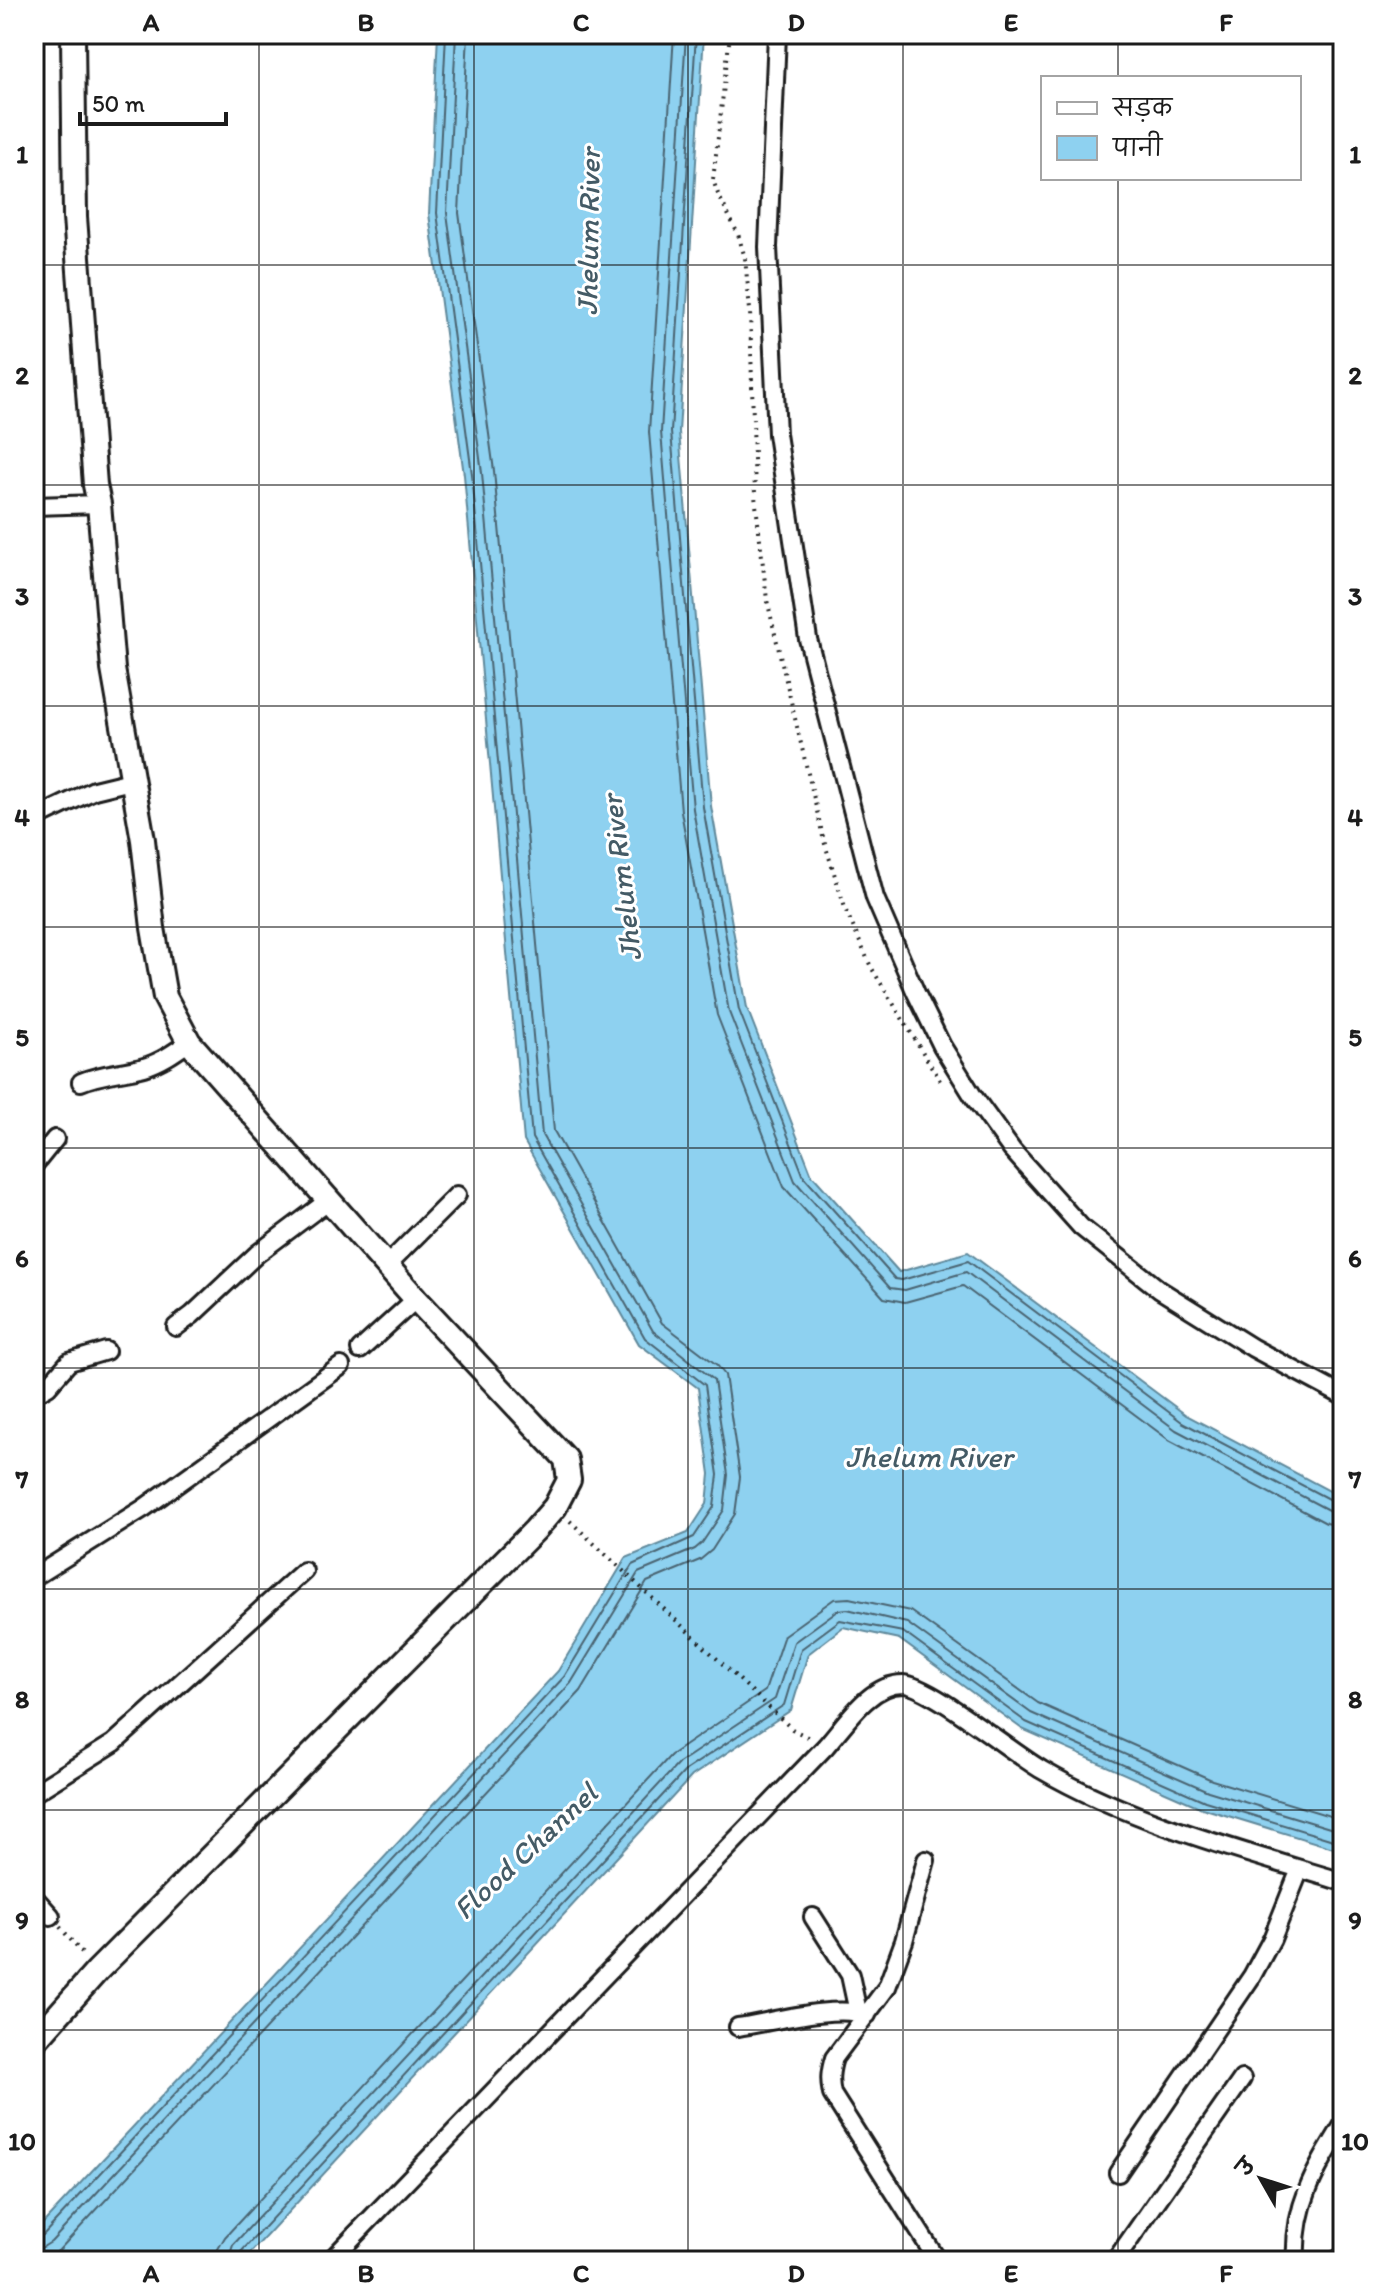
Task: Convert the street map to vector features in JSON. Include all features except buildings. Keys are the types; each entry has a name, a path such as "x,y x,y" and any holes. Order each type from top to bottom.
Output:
{"main road":[{"path":"34,2042 97,1971 535,1530 555,1507 569,1480 566,1459 416,1299 189,1042 165,997 143,840 113,669 95,485 75,217 73,34"}],"street":[{"path":"777,34 768,247 777,434 808,639 875,898 942,1046 973,1096 1012,1150 1081,1227 1160,1290 1253,1348 1343,1396"},
{"path":"34,506 99,504"},
{"path":"34,819 94,790 131,781"},
{"path":"81,1082 109,1072 142,1068 159,1062 189,1042"},
{"path":"34,1165 55,1139"},
{"path":"387,1265 457,1195"},
{"path":"176,1327 257,1254 329,1200"},
{"path":"360,1350 416,1299"},
{"path":"34,1394 48,1386 69,1362 106,1351"},
{"path":"34,1577 144,1508 341,1366"},
{"path":"34,1793 114,1743 304,1571"},
{"path":"330,2261 879,1690 904,1684 915,1687 1075,1788 1182,1832 1343,1882"},
{"path":"926,1860 904,1941 887,1987 862,2013 834,2058 830,2072 832,2094 938,2261"},
{"path":"1118,2173 1252,1976 1272,1939 1300,1869"},
{"path":"34,1897 51,1916"},
{"path":"813,1917 850,1975 862,2013"},
{"path":"738,2027 832,2012 862,2013"},
{"path":"1115,2261 1242,2079"},
{"path":"1296,2261 1297,2219 1307,2190 1343,2125"}],"path":[{"path":"730,34 713,180 738,234 745,258 750,310 755,496 767,600 824,841 846,911 871,967 947,1091"},
{"path":"580,1530 792,1729"},
{"path":"51,1916 97,1971"}],"water":[{"name":"Jhelum River","path":"438,34 704,34 679,432 711,806 747,1008 812,1175 899,1272 968,1252 1186,1415 1343,1498 1343,1851 1202,1808 1022,1729 899,1639 843,1627 808,1654 791,1710 692,1776 243,2261 34,2261 34,2233 558,1671 626,1558 688,1533 707,1504 710,1474 698,1388 639,1344 524,1141 464,475 429,214"}],"water label":[{"name":"Flood Channel","path":"525,1851"}]}
